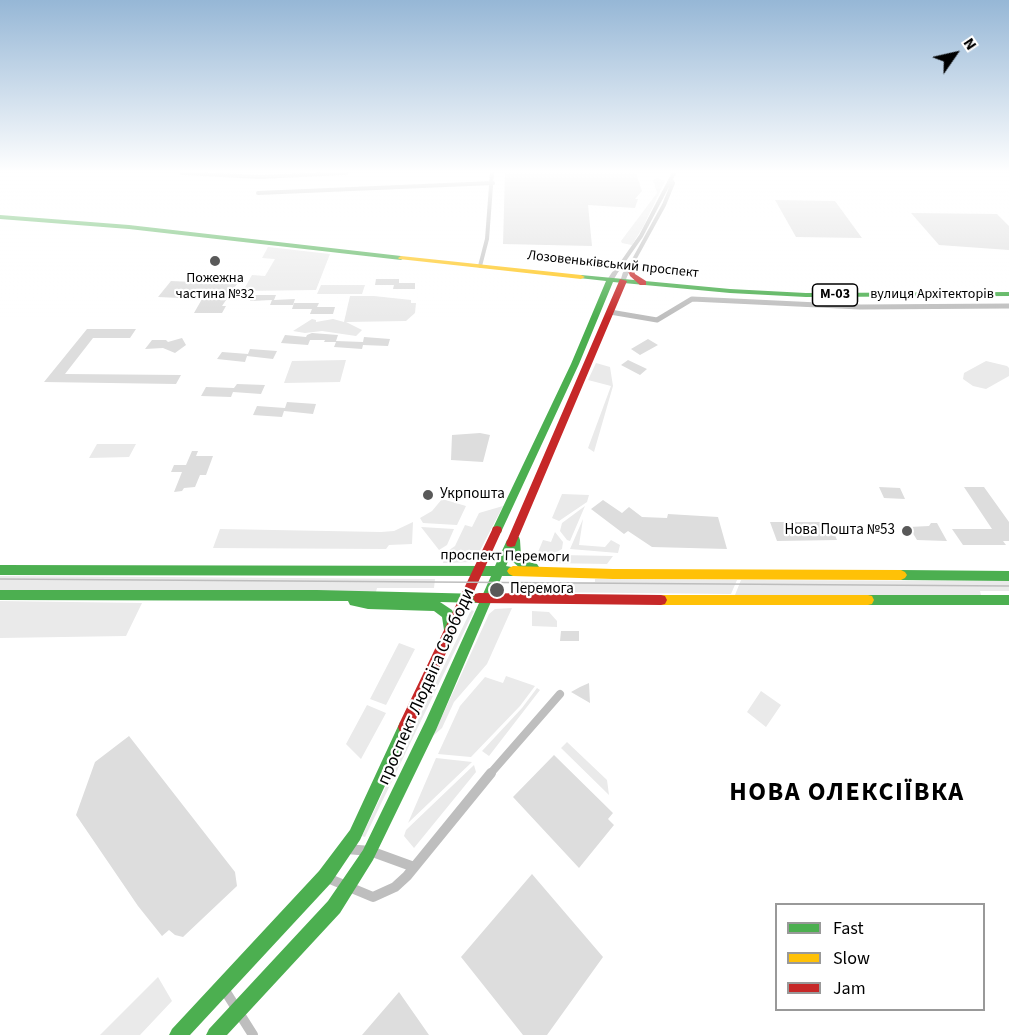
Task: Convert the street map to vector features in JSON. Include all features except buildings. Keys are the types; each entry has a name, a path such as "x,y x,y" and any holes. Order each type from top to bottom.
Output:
{"main road":[{"name":"Лозовеньківський проспект","path":"55,221 129,227 645,284 785,295 1009,294"},
{"path":"629,266 632,275 645,284"},
{"name":"проспект Людвіга Свободи","path":"178,1035 325,877 347,849 410,721 576,360 610,280"},
{"name":"проспект Людвіга Свободи","path":"214,1035 322,920 349,887 370,851 431,725 623,281"},
{"path":"519,524 514,552 525,566 605,570 614,574"},
{"name":"проспект Перемоги","path":"0,570 497,571 614,574 1009,576"},
{"path":"0,595 466,597 557,600 1009,600"},
{"path":"330,596 368,604 436,606 448,614 450,634"}],"street":[{"path":"480,266 489,221"},
{"path":"610,280 649,221"},
{"path":"623,281 655,221"},
{"path":"630,252 637,253"},
{"name":"вулиця Архітекторів","path":"610,312 657,320 692,300 860,307 1009,306"},
{"path":"325,877 373,897 400,883 560,694"},
{"path":"347,849 370,851 414,867"},
{"path":"223,988 252,1035"}],"shaded area":[{"path":"636,221 646,221 632,245 621,241"},
{"path":"268,247 330,254 316,290 243,291 252,275 265,276 275,259 262,258"},
{"path":"321,285 365,285 362,294 317,294"},
{"path":"350,296 411,300 411,303 416,303 415,313 406,321 346,322 362,330 356,336 322,331 305,333 293,331 312,319 316,322 333,319 344,322"},
{"path":"346,360 340,382 284,383 292,361"},
{"path":"986,361 1007,366 1009,376 986,389 973,386 963,379 964,373"},
{"path":"596,363 610,367 613,386 594,452 588,448 611,386 588,380"},
{"path":"97,444 136,444 129,457 89,458"},
{"path":"562,494 589,495 587,502 559,521 552,518"},
{"path":"442,499 466,506 457,525 423,523 420,518 432,511"},
{"path":"503,506 474,562 443,563 445,553 455,546 465,525 472,527 479,513"},
{"path":"585,506 570,541 567,540 560,531 562,523"},
{"path":"583,519 579,545 605,547 611,540 620,545 618,553 570,549"},
{"path":"413,522 412,544 389,545 386,549 213,548 220,529 381,532 394,531"},
{"path":"421,527 454,529 447,545 439,550"},
{"path":"555,532 563,542 562,549 546,558 536,557 543,540 551,542"},
{"path":"561,555 613,556 607,564 547,563"},
{"path":"0,576 435,579 434,588 377,588 376,592 0,590"},
{"path":"595,579 737,580 731,594 532,592 532,582 595,582"},
{"path":"741,580 1009,581 1009,591 980,591 981,595 735,595"},
{"path":"0,601 142,603 126,636 0,638"},
{"path":"512,608 487,664 454,702 442,728 433,736 489,614 495,609"},
{"path":"471,610 474,611 365,837 362,836"},
{"path":"532,611 549,612 557,621 557,627 532,626"},
{"path":"399,643 415,649 386,705 370,699"},
{"path":"506,676 535,686 520,706 471,757 438,754 460,706 485,677 503,683"},
{"path":"537,688 540,690 489,756 482,751 522,708"},
{"path":"761,691 781,705 766,727 747,712"},
{"path":"367,705 386,713 361,759 346,744"},
{"path":"567,742 607,780 609,795 561,748"},
{"path":"436,758 472,762 408,823"},
{"path":"474,765 476,772 414,848 404,836 406,830"},
{"path":"158,977 172,1001 140,1035 100,1035"}],"tram line":[{"path":"0,579 1009,586"}],"traffic: fast":[{"path":"55,221 129,227 401,258"},
{"path":"581,277 730,291 806,295 1009,294"},
{"path":"497,530 575,364 610,280"},
{"path":"515,540 516,558 525,566 533,567"},
{"path":"215,1035 334,907 368,855 431,725 511,543"},
{"path":"0,570 513,571"},
{"path":"901,575 1009,576"},
{"path":"0,595 317,595 479,598"},
{"path":"868,600 1009,600"},
{"path":"354,601 368,604 436,606 448,614 450,630"},
{"path":"178,1035 325,877 355,835 405,727"}],"traffic: slow":[{"path":"401,258 581,277"},
{"path":"513,571 613,574 901,575"},
{"path":"661,600 868,600"}],"traffic: jam":[{"path":"629,266 632,275 643,283"},
{"path":"511,543 623,281"},
{"path":"405,727 497,530"},
{"path":"479,598 661,600"}],"place":[{"name":"Пожежна частина №32","path":"215,261"},
{"name":"Укрпошта","path":"428,495"},
{"name":"Нова Пошта №53","path":"907,531"},
{"name":"Перемога","path":"497,590"}],"district":[{"name":"НОВА ОЛЕКСІЇВКА","path":"847,794"}]}
